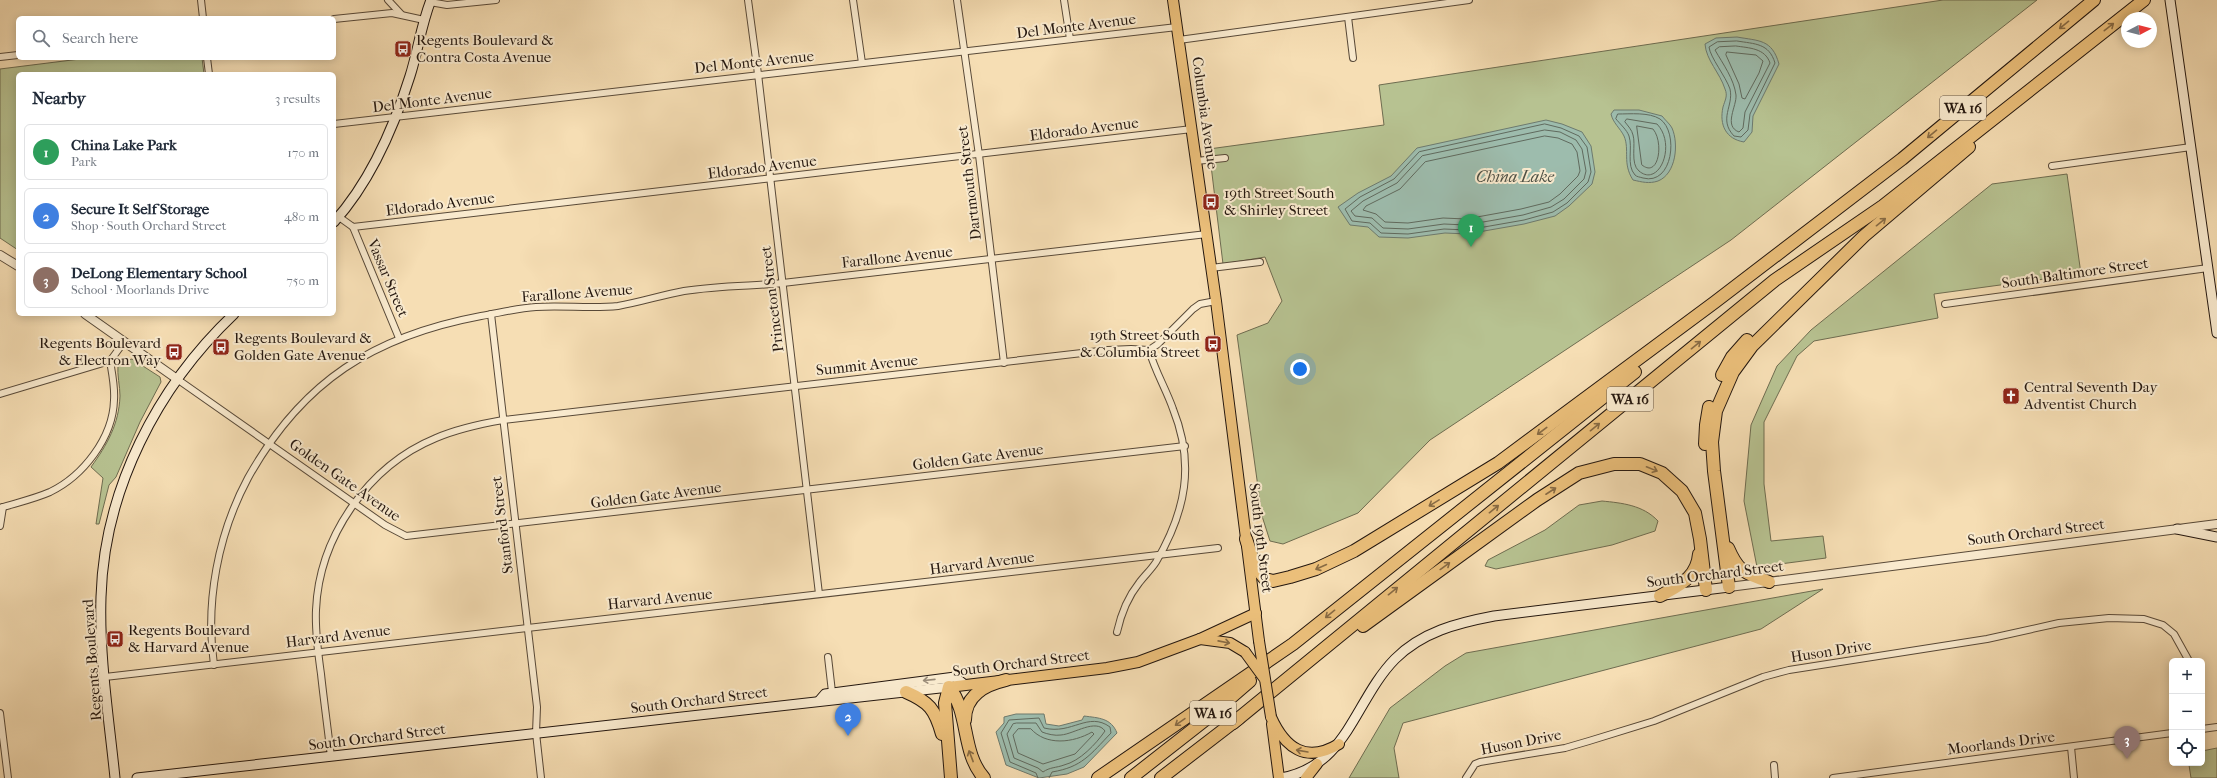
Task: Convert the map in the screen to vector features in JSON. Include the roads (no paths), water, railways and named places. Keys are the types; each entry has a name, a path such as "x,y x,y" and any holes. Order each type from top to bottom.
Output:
{"highway":[{"name":"WA 16","path":"1131,778 1205,720 1293,644 1669,344 1829,213 1902,159 2094,0"},
{"name":"WA 16","path":"1161,778 1233,723 1775,280 1883,206 2144,0"},
{"path":"1729,587 1720,521 1712,442 1716,411 1726,384 1752,346 1864,236 1949,166 2035,86"},
{"path":"1246,539 1255,566 1262,576 1273,581 1316,569 1354,551 1498,463 1715,302 1829,213"},
{"path":"1233,723 1391,604 1537,500 1579,473 1614,464 1640,464 1662,473 1682,491 1694,513 1700,539 1706,590"},
{"path":"1722,536 1734,562 1742,572 1769,582"},
{"path":"1660,596 1690,579 1698,565 1700,539"},
{"path":"1098,778 1293,644"},
{"path":"965,731 966,710 973,697 984,688 1006,680"},
{"path":"949,686 957,699 970,755 984,778"},
{"path":"949,686 945,703 951,778"},
{"path":"906,692 926,702 935,714 956,778"}],"main road":[{"name":"Columbia Avenue","path":"1173,0 1216,301"},
{"path":"2170,0 2217,333"},
{"path":"336,219 372,167 395,117 409,77 430,1"},
{"name":"South 19th Street","path":"1216,301 1264,678 1273,724 1280,778"},
{"name":"Regents Boulevard","path":"115,778 105,677 101,596 108,541 115,509 140,442 177,379 212,334 232,316"},
{"path":"2178,529 2217,537"},
{"name":"South Orchard Street","path":"1280,778 1294,776 1317,764 1338,744 1376,685 1395,660 1415,643 1434,632 1462,622 1494,616 1729,587"},
{"name":"South Orchard Street","path":"137,778 331,758 966,685 1124,665 1152,658 1200,639 1256,613"},
{"path":"1200,639 1230,643 1245,652 1264,678"},
{"path":"819,701 825,694 832,692 955,677 966,685"},
{"path":"1273,724 1286,742 1295,750 1316,752 1327,750 1338,744"},
{"path":"1306,778 1317,764"}],"street":[{"path":"201,0 203,16"},
{"path":"388,0 401,14"},
{"path":"430,1 447,5 496,0"},
{"name":"Princeton Street","path":"748,0 771,179 819,594"},
{"path":"853,0 862,63"},
{"name":"Dartmouth Street","path":"957,0 979,155 1004,363"},
{"path":"1064,0 1070,40"},
{"path":"1179,40 1469,0"},
{"path":"336,19 392,13 424,20"},
{"path":"1348,17 1353,58"},
{"name":"Del Monte Avenue","path":"336,124 758,74 965,52 1177,27"},
{"path":"0,57 16,55"},
{"path":"207,60 209,72"},
{"name":"Eldorado Avenue","path":"353,227 1192,129"},
{"path":"2052,166 2191,147"},
{"path":"1196,161 1225,158"},
{"path":"336,219 353,227"},
{"name":"Vassar Street","path":"353,227 399,338"},
{"name":"Farallone Avenue","path":"214,665 211,616 220,550 237,499 269,442 285,421 321,385 350,364 399,338 443,324 491,314 536,307 617,306 707,288 783,282 991,260 1206,234"},
{"path":"0,255 16,265"},
{"path":"1212,268 1260,262"},
{"name":"South Baltimore Street","path":"1945,304 2208,268"},
{"path":"1117,632 1120,617 1129,596 1159,556 1177,521 1186,475 1185,446 1174,409 1153,366 1149,350 1158,344 1193,309 1200,304 1216,301"},
{"name":"Stanford Street","path":"491,314 537,707 536,734 541,778"},
{"path":"88,316 177,379"},
{"path":"0,394 110,360 124,342"},
{"name":"Summit Avenue","path":"331,758 318,652 316,610 322,570 334,537 355,503 382,473 415,449 448,433 471,426 503,420 1108,350 1131,348 1149,350"},
{"path":"0,526 2,507 48,492 67,481 86,465 100,444 112,418 114,400 110,360"},
{"name":"Golden Gate Avenue","path":"177,379 396,532 406,536 1185,446"},
{"name":"South Orchard Street","path":"1729,587 2217,524"},
{"name":"Harvard Avenue","path":"105,677 1218,548"},
{"name":"Huson Drive","path":"1466,778 1475,764 1488,760 1565,748 1654,721 1763,677 1819,665 1987,639 2060,623 2109,618 2144,620 2163,626 2174,634 2186,658"},
{"path":"828,657 832,692"},
{"path":"0,713 8,778"},
{"path":"2205,729 2217,727"},
{"name":"Moorlands Drive","path":"1833,778 2169,733"},
{"path":"2071,747 2074,778"},
{"path":"1774,765 1775,778"}],"water":[{"path":"1737,37 1764,43 1773,50 1779,64 1753,116 1752,132 1744,142 1733,138 1728,134 1723,125 1722,114 1726,91 1710,61 1705,44 1716,38"},
{"path":"1614,110 1639,110 1662,116 1670,125 1674,135 1675,150 1672,165 1669,172 1664,177 1658,181 1652,182 1633,180 1628,168 1626,141 1611,114"},
{"name":"China Lake","path":"1546,120 1562,124 1582,132 1591,146 1595,172 1592,184 1569,206 1555,216 1524,224 1467,234 1445,233 1408,238 1379,237 1368,227 1350,225 1338,207 1358,193 1391,176 1417,148"},
{"path":"1016,714 1044,714 1046,724 1059,726 1082,720 1084,716 1095,717 1111,724 1117,733 1084,767 1067,774 1039,778 1006,765 996,732 1004,723 1004,717"}],"place":[{"name":"Regents Boulevard & Contra Costa Avenue","path":"403,49"},
{"name":"19th Street South & Shirley Street","path":"1211,202"},
{"name":"China Lake Park","path":"1471,247"},
{"name":"19th Street South & Columbia Street","path":"1213,344"},
{"name":"Regents Boulevard & Golden Gate Avenue","path":"221,347"},
{"name":"Regents Boulevard & Electron Way","path":"174,352"},
{"name":"Central Seventh Day Adventist Church","path":"2011,396"},
{"name":"Regents Boulevard & Harvard Avenue","path":"115,639"},
{"name":"Secure It Self Storage","path":"848,736"},
{"name":"DeLong Elementary School","path":"2127,759"}]}
